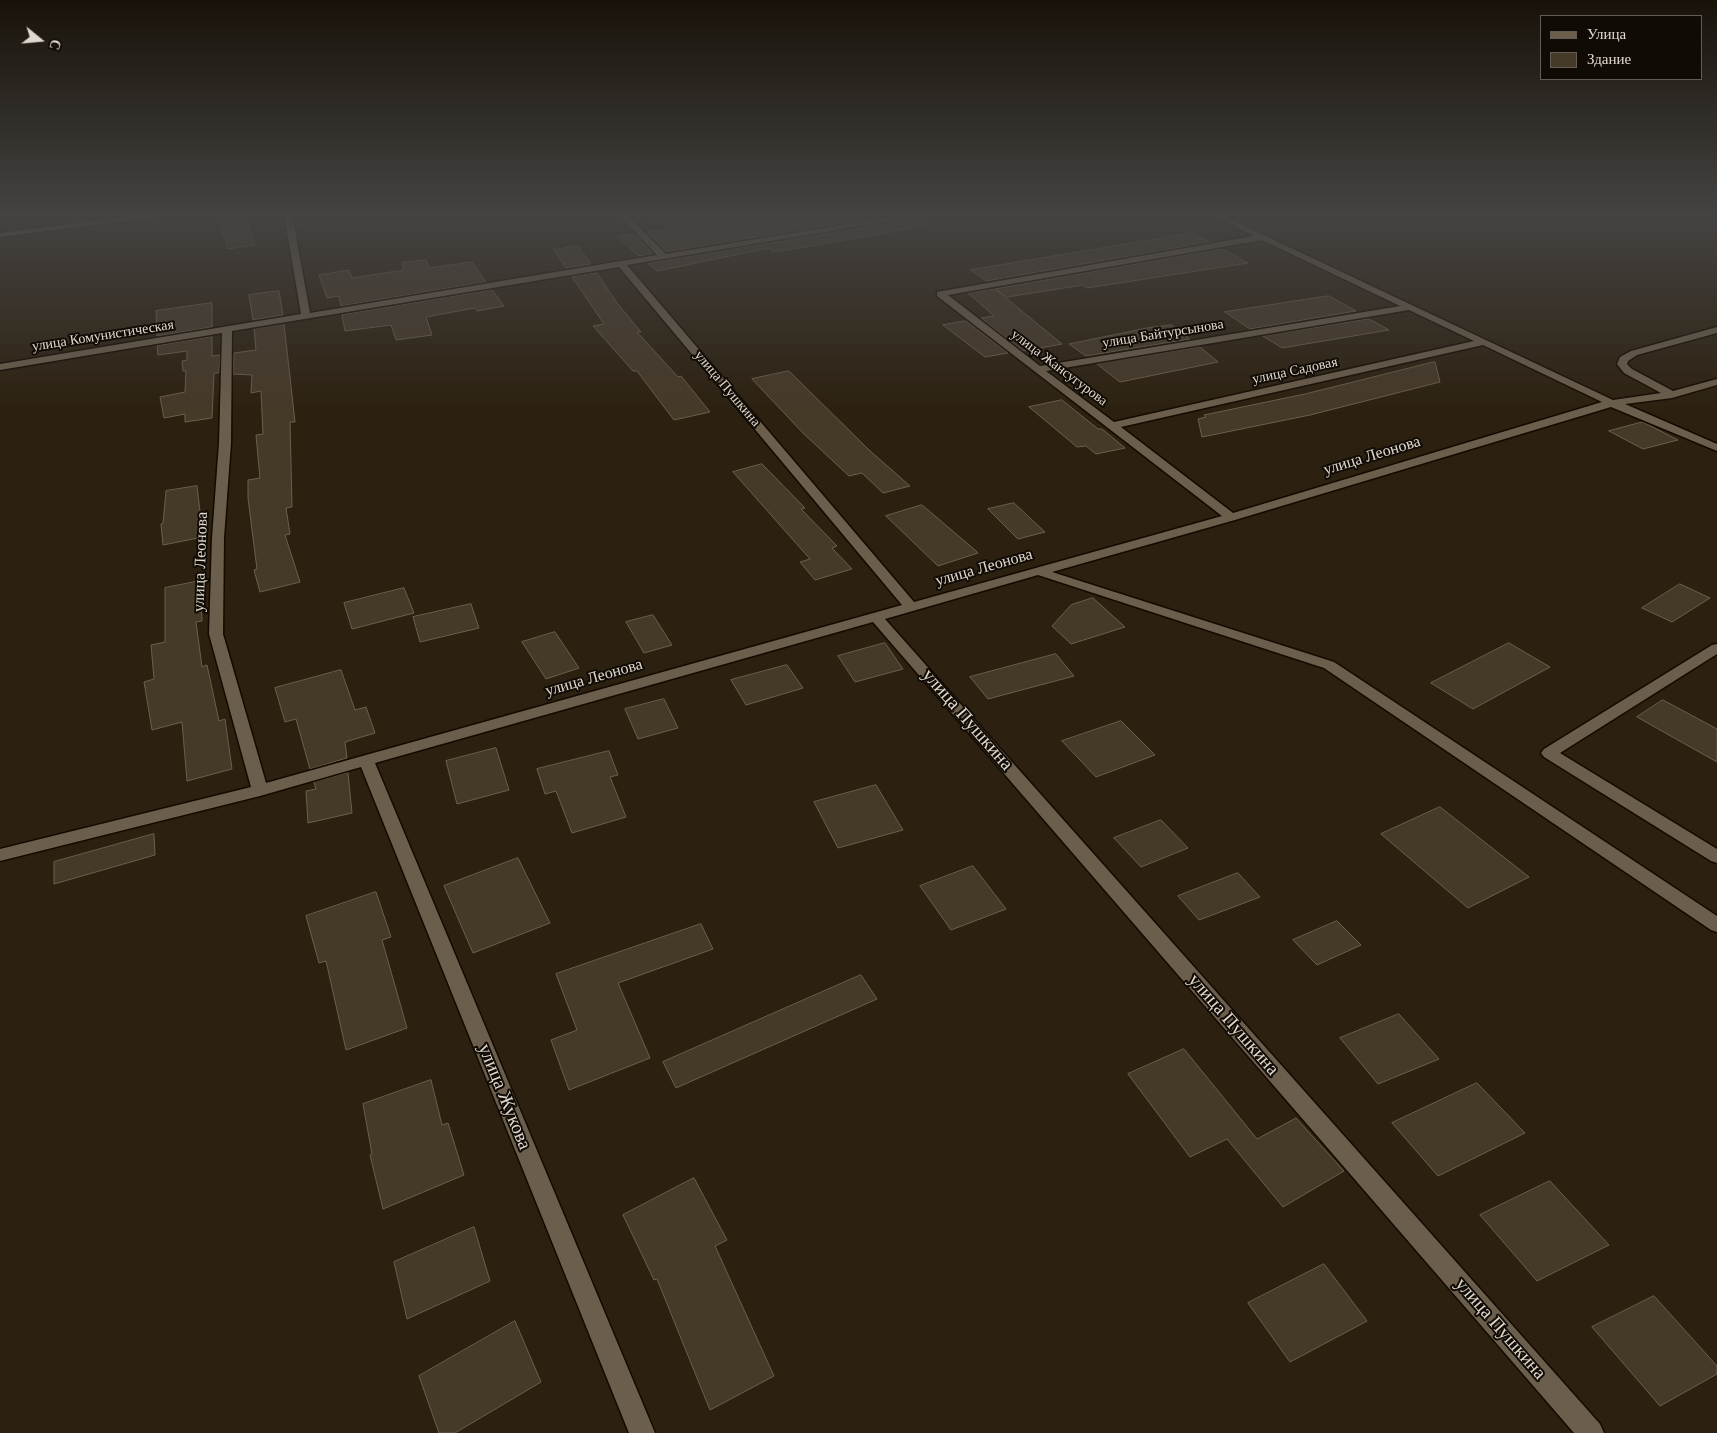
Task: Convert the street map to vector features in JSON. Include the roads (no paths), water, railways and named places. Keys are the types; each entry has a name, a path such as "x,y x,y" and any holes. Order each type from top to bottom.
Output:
{"street":[{"path":"300,281 306,315"},
{"name":"улица Комунистическая","path":"0,367 516,281"},
{"name":"улица Пушкина","path":"634,281 911,607"},
{"name":"улица Жансугурова","path":"1014,281 940,294 1231,517"},
{"path":"1356,281 1612,403 1717,448"},
{"name":"улица Байтурсынова","path":"1038,369 1411,307"},
{"name":"улица Леонова","path":"227,329 225,443 218,538 216,634 260,790"},
{"path":"1672,394 1628,371 1622,364 1624,359 1634,353 1717,330"},
{"name":"улица Садовая","path":"1112,426 1484,342"},
{"name":"улица Леонова","path":"0,855 260,790 1231,517 1612,403 1672,394 1717,382"},
{"path":"1037,571 1329,665 1717,925"},
{"name":"улица Пушкина","path":"876,617 1591,1433"},
{"path":"1717,648 1549,753 1717,857"},
{"name":"улица Жукова","path":"366,760 642,1433"}]}
